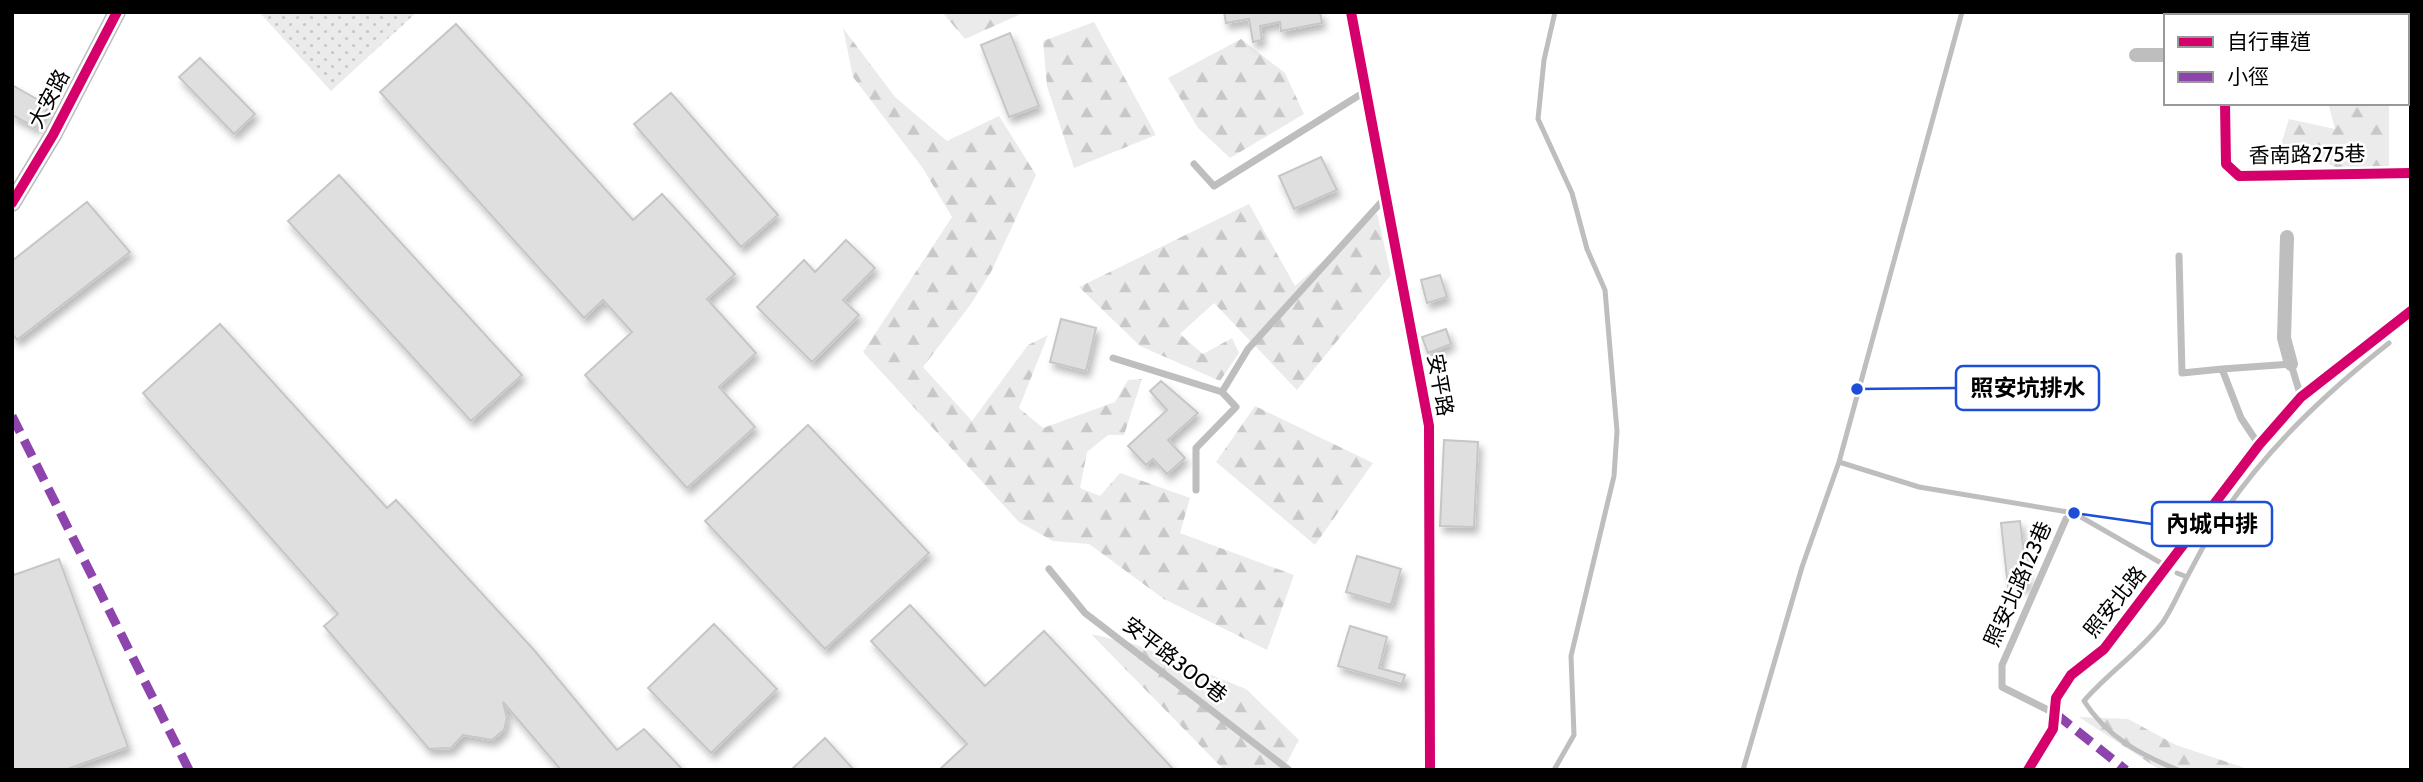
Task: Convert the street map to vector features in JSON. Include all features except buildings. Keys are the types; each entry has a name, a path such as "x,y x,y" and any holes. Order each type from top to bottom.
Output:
{"street":[{"name":"大安路","path":"12,203 53,135 117,12"},
{"name":"安平路","path":"1351,12 1429,426 1430,770"},
{"path":"2136,55 2164,55"},
{"name":"香南路275巷","path":"2225,105 2227,164 2239,176 2411,173"},
{"path":"2287,237 2284,338 2291,364"},
{"name":"照安北路","path":"2028,770 2053,729 2056,698 2071,674 2113,639 2259,445 2301,397 2411,311"}],"lane":[{"path":"1195,164 1214,186 1366,91"},
{"path":"1222,392 1248,349 1386,197"},
{"path":"2179,257 2182,373 2291,364 2301,397"},
{"path":"1113,358 1222,392 1236,407 1196,448 1196,490"},
{"path":"2221,369 2241,418 2259,445"},
{"name":"照安北路123巷","path":"2056,715 2002,687 2002,665 2066,519"},
{"name":"安平路300巷","path":"1049,569 1086,613 1289,770"}],"green space":[{"path":"259,12 417,12 331,91"},
{"path":"942,12 1025,12 965,39"},
{"path":"2378,12 2380,14 2325,14"},
{"path":"1094,22 1156,135 1074,168 1047,86 1043,41"},
{"path":"843,28 895,97 947,141 999,116 1036,175 992,270 971,304 923,367 972,421 1028,345 1048,335 1019,408 1043,428 1115,402 1128,380 1142,379 1124,435 1108,435 1087,452 1080,488 1100,496 1120,473 1190,498 1180,533 1294,575 1267,650 1164,599 1089,544 1053,541 1019,522 863,352 952,217 922,167 853,77"},
{"path":"1241,39 1285,73 1304,114 1230,158 1198,128 1168,78"},
{"path":"2329,105 2389,105 2389,167 2338,168 2281,144 2289,119 2335,129"},
{"path":"1249,204 1295,286 1377,213 1391,275 1297,390 1214,303 1180,334 1203,354 1232,338 1239,353 1220,381 1140,346 1079,287"},
{"path":"1255,406 1373,463 1315,545 1216,462"},
{"path":"1091,634 1134,644 1246,689 1299,740 1286,764 1293,770 1224,770"},
{"path":"2079,717 2128,719 2176,745 2251,770 2160,770"}],"waterway":[{"path":"1554,770 1574,735 1571,656 1614,476 1617,431 1605,290 1587,249 1572,193 1538,119 1544,60 1555,12"},
{"path":"1743,770 1802,567 1839,462 1962,12"},
{"path":"2187,577 2216,524 2257,468 2320,402 2389,343"},
{"path":"1839,462 1919,487 2074,513 2161,563"},
{"path":"2177,573 2187,577 2163,622 2084,701 2103,725 2125,743 2178,770"}],"marked path":[{"path":"12,416 189,770"},
{"path":"2056,714 2126,770"}],"cycle path":[{"path":"12,203 53,135 117,12"},
{"path":"1351,12 1429,426 1430,770"},
{"path":"2225,105 2226,164 2239,176 2411,173"},
{"path":"2028,770 2053,729 2056,698 2071,675 2104,649 2259,445 2301,397 2411,311"}],"place":[{"name":"照安坑排水","path":"1857,389"},
{"name":"內城中排","path":"2074,513"}]}
